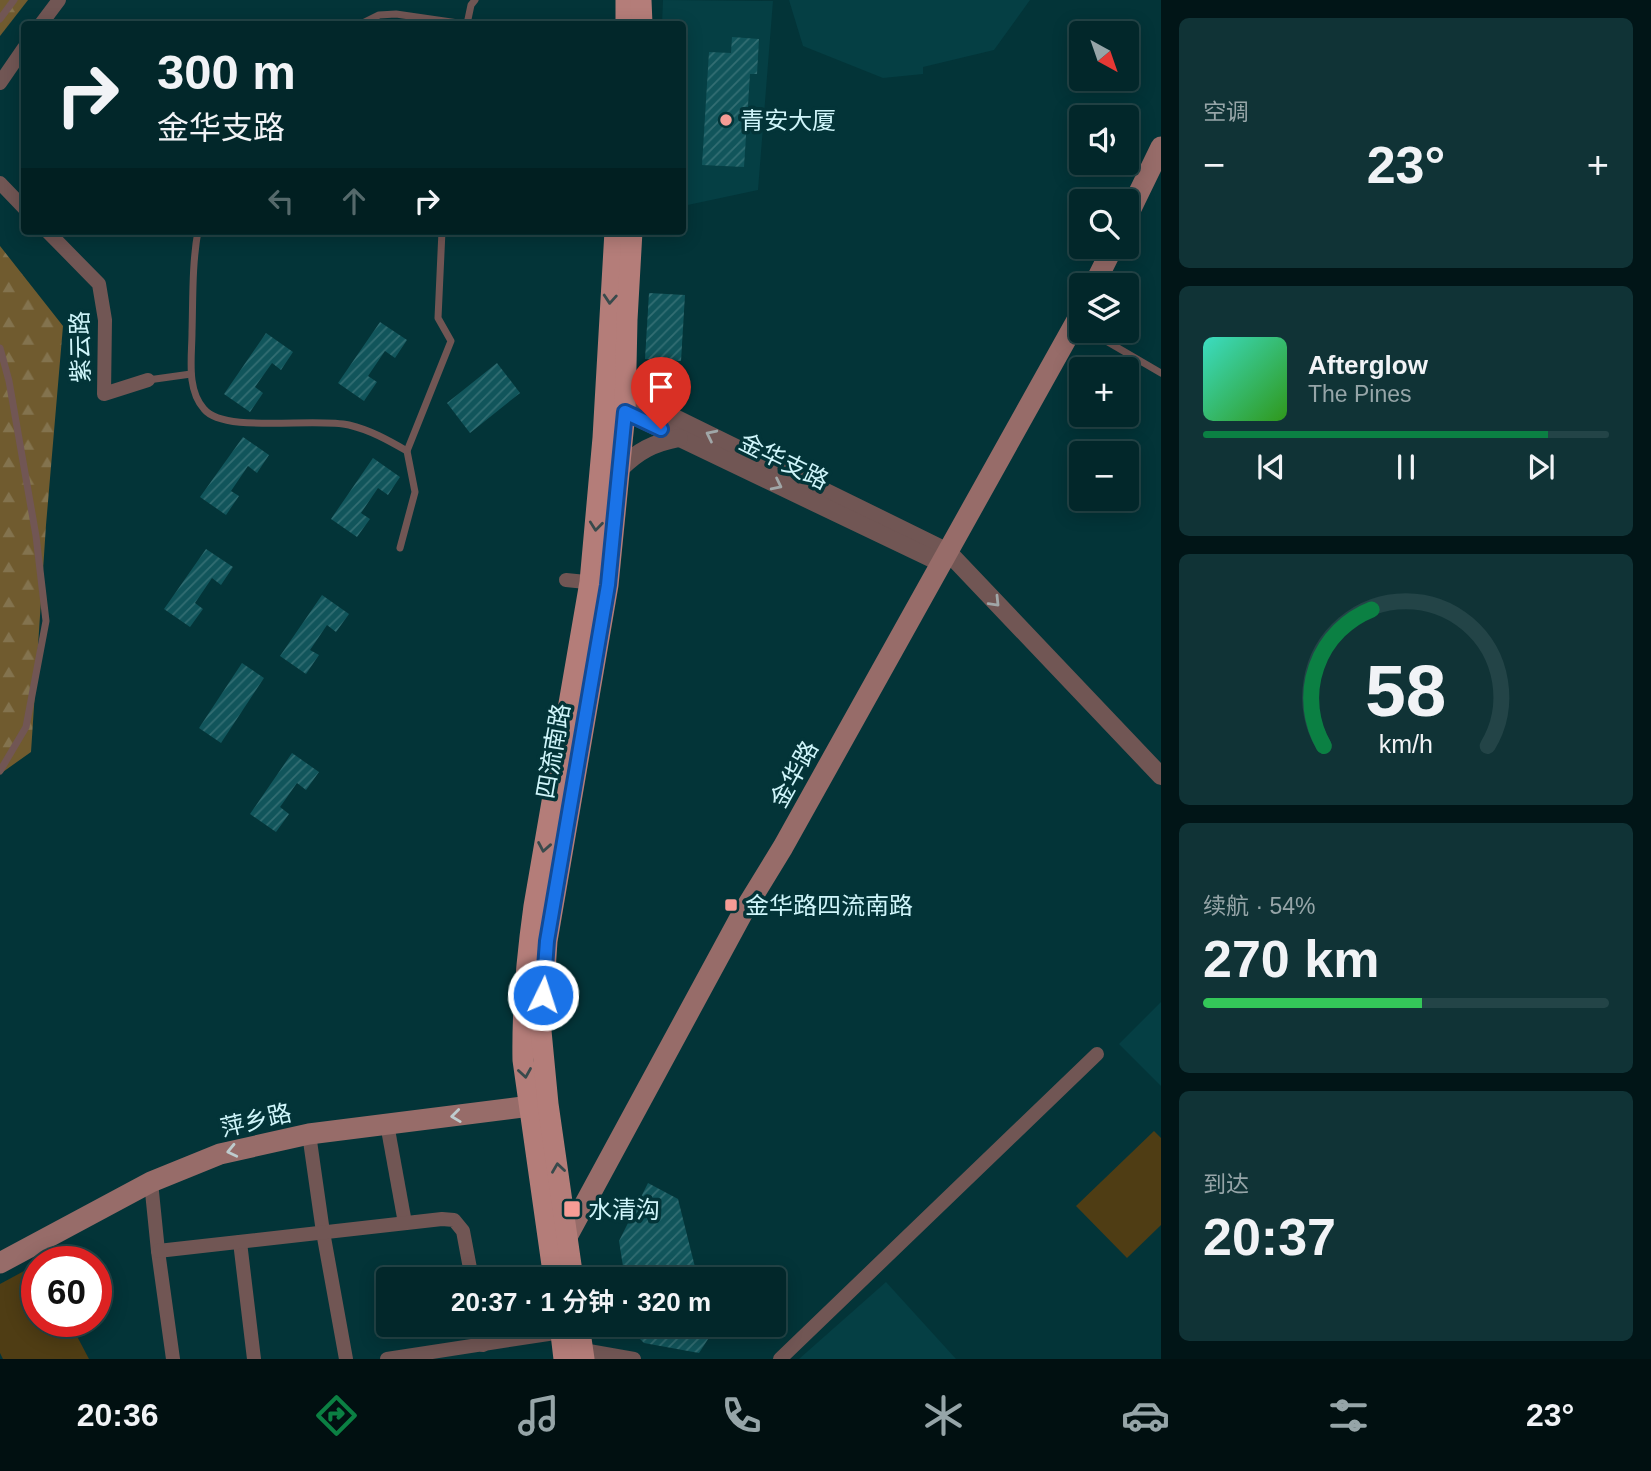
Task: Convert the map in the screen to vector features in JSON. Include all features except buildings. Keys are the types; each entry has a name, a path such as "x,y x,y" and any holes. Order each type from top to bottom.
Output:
{"main road":[{"path":"626,0 626,21"},
{"path":"641,0 642,21"},
{"path":"1139,192 1161,147"},
{"name":"四流南路","path":"599,583 615,235"},
{"name":"四流南路","path":"572,1267 568,1236 539,1105 523,1060 522,1032 528,948 620,469 626,403 632,235"},
{"name":"金华路","path":"555,1267 568,1236 742,914 783,847 945,558 1070,343"},
{"name":"四流南路","path":"539,1105 553,1267"},
{"name":"萍乡路","path":"0,1264 152,1181 219,1154 309,1134 539,1105"},
{"path":"572,1337 577,1356"}],"street":[{"path":"43,21 59,0"},
{"path":"0,83 21,52"},
{"path":"0,183 21,205"},
{"name":"紫云路","path":"51,235 99,284 105,320 104,394 148,380"},
{"path":"606,394 945,558"},
{"name":"金华支路","path":"626,403 679,438 945,558 1161,776"},
{"path":"620,469 650,445 679,438"},
{"path":"566,580 599,583"},
{"path":"780,1359 1097,1054"},
{"path":"387,1124 404,1223"},
{"path":"309,1134 323,1233 346,1359"},
{"path":"152,1181 158,1251 173,1359"},
{"path":"158,1251 442,1219 454,1220 463,1231 470,1267"},
{"path":"240,1242 254,1359"},
{"path":"482,1337 483,1345"},
{"path":"387,1359 408,1358 522,1337"},
{"path":"577,1356 634,1359"}],"lane":[{"path":"0,19 14,0"},
{"path":"467,21 475,0"},
{"path":"367,21 379,15 396,14 445,21"},
{"path":"198,235 191,374 203,409 214,418 230,423 321,421 348,425 381,435 407,451"},
{"path":"400,548 415,492 407,451 452,341 438,318 442,235"},
{"path":"1114,343 1161,373"},
{"path":"0,348 9,381 36,536 46,621 26,727 0,771"},
{"path":"148,380 191,374"}],"shaded area":[{"path":"663,0 773,1 758,190 686,205 686,21 662,21"},
{"path":"789,0 1030,0 994,50 923,67 923,74 883,78 803,46"},
{"path":"1161,1002 1161,1086 1119,1044"},
{"path":"1154,1131 1161,1138 1161,1225 1127,1258 1076,1206"},
{"path":"21,1273 21,1337 77,1337 89,1359 3,1359 0,1353 0,1284"},
{"path":"886,1282 956,1359 799,1359"}],"green space":[{"path":"0,0 28,0 0,36"},
{"path":"0,246 63,326 31,752 0,774"}],"place":[{"name":"青安大厦","path":"726,120"},
{"name":"金华路四流南路","path":"731,905"},
{"name":"水清沟","path":"572,1209"}],"route":[{"path":"543,995 547,941 608,585 625,412 661,429"}]}
